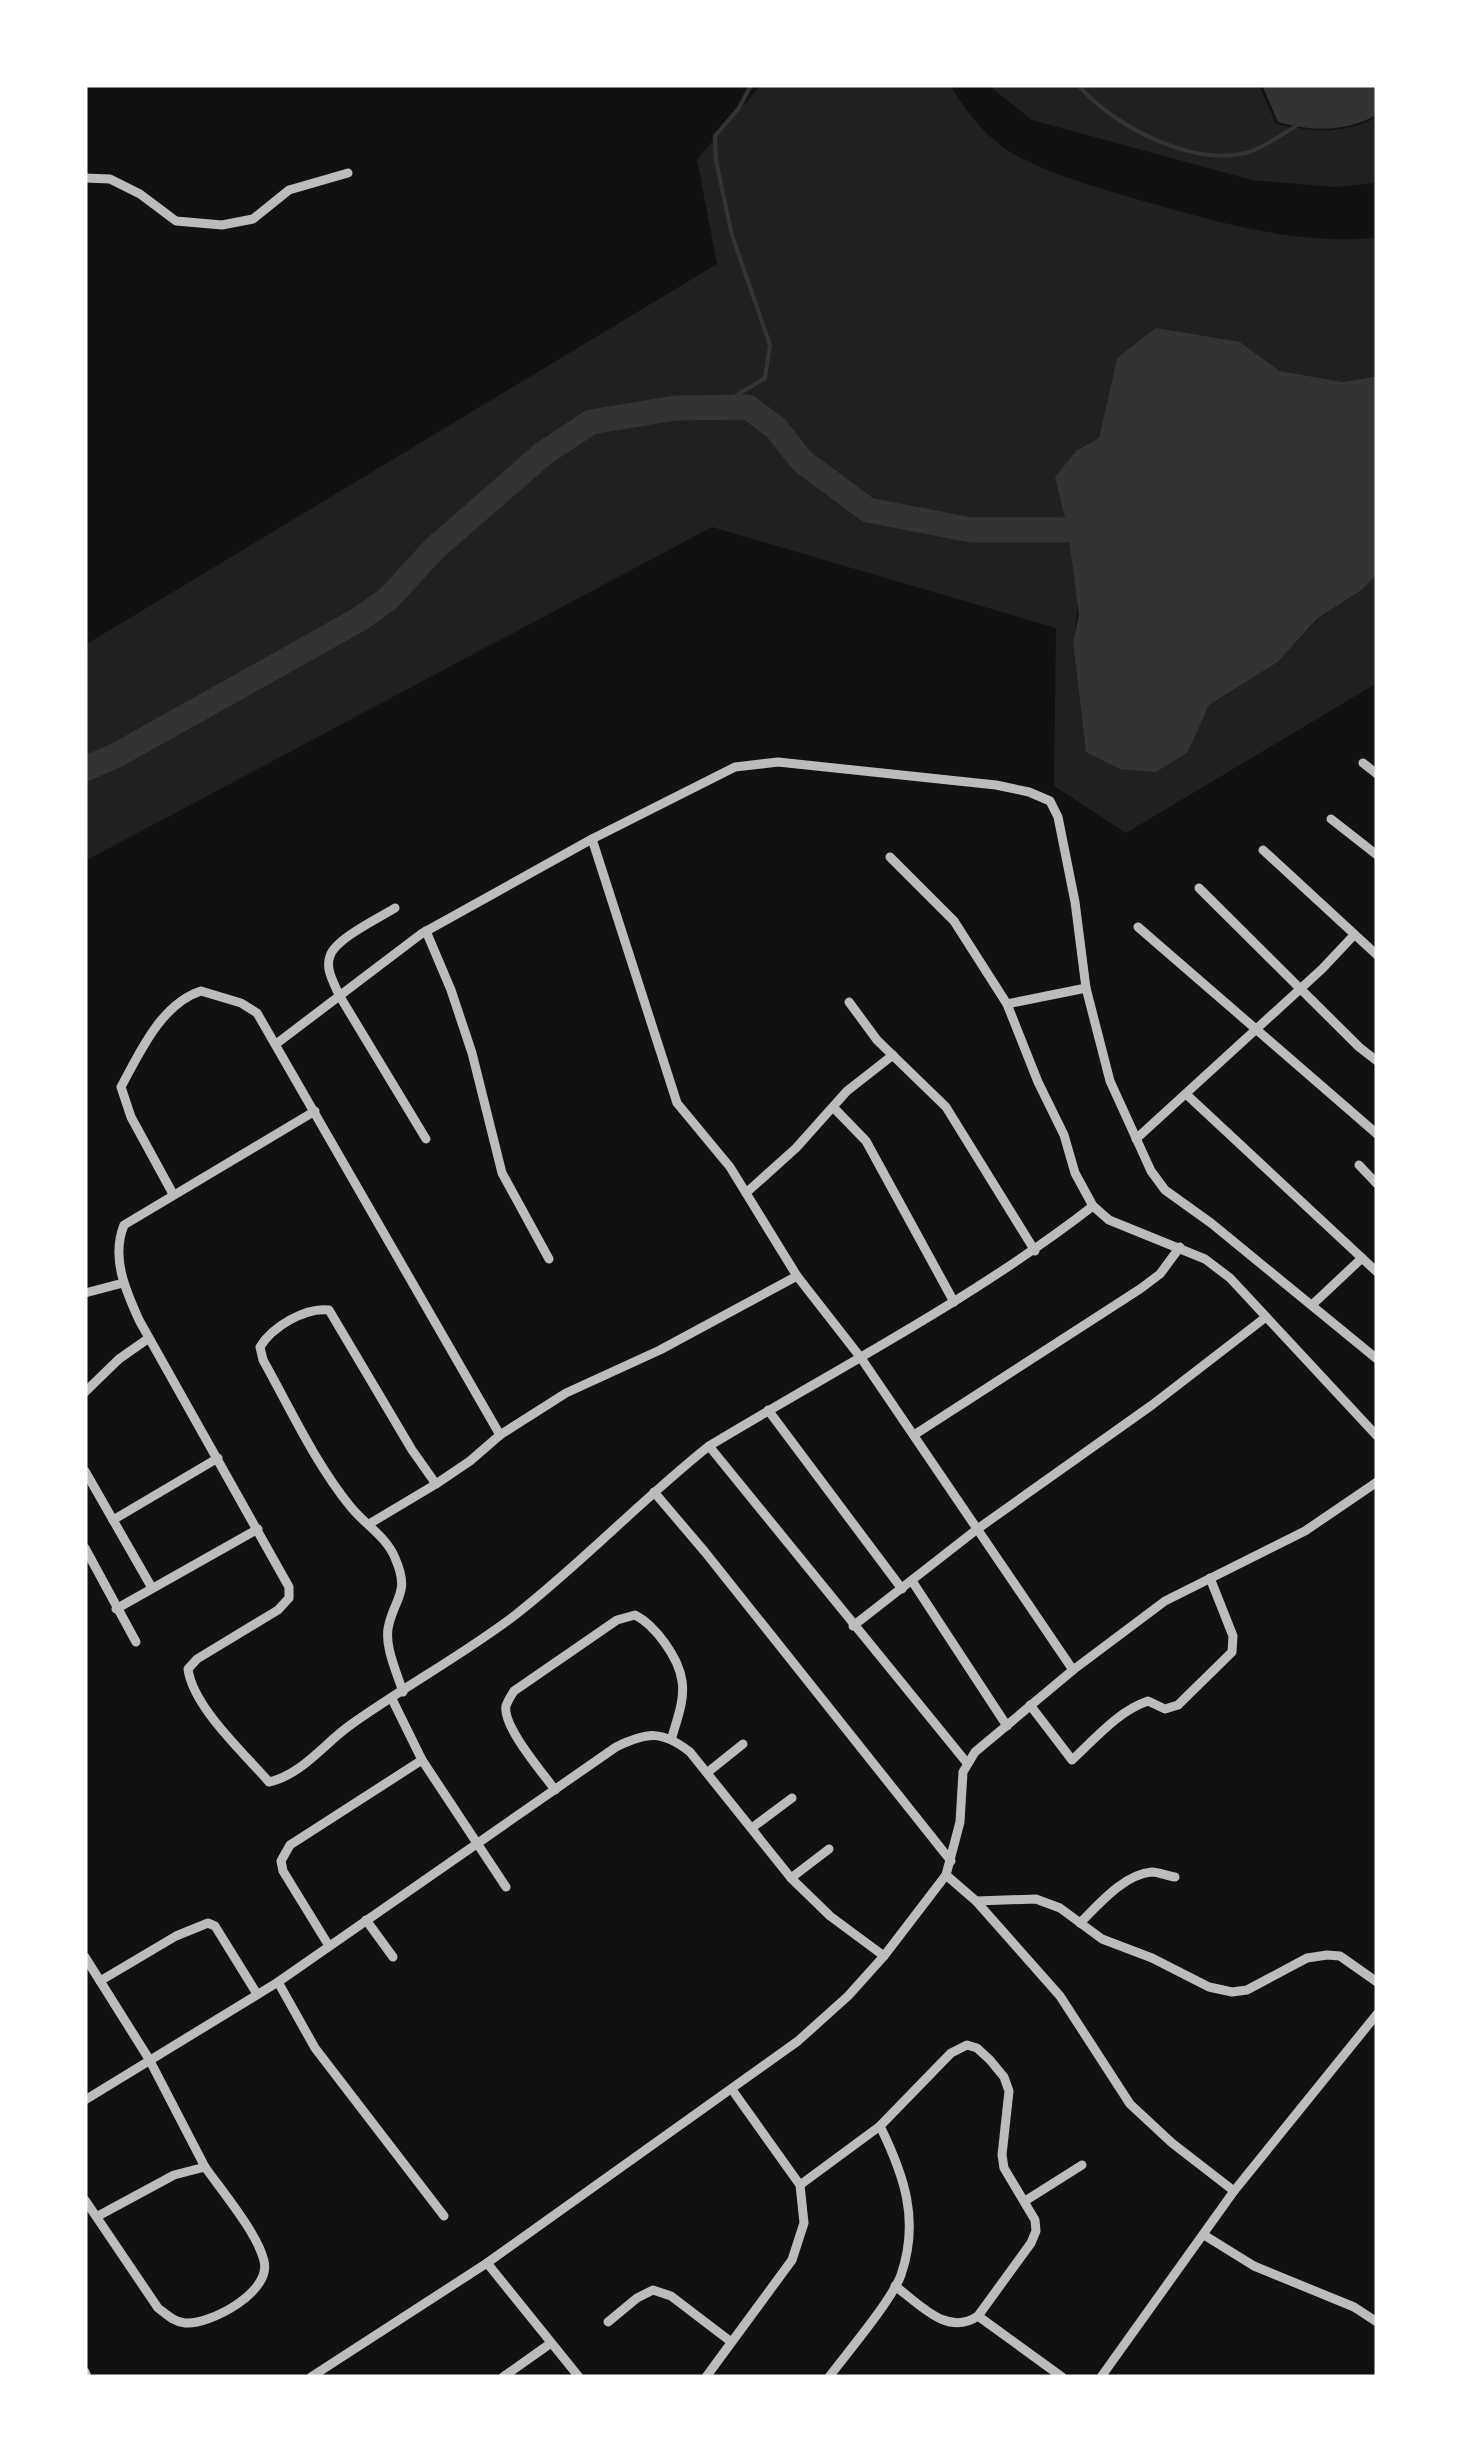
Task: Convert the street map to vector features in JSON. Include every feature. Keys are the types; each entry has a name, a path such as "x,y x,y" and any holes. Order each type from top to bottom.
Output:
{"street":[{"path":"85,178 110,180 126,187 176,221 222,225 253,218 297,186 348,173"},
{"path":"276,1044 426,931 721,772 778,762 1029,792 1050,801 1058,817 1075,902 1086,988 1110,1081 1150,1171 1164,1190 1377,1359"},
{"path":"1363,763 1377,774"},
{"path":"1331,819 1377,855"},
{"path":"592,839 676,1103 730,1167 797,1276 861,1358 1073,1670"},
{"path":"1263,850 1377,955"},
{"path":"890,857 954,921 1007,1004 1092,1206 1109,1220 1205,1259 1230,1278 1377,1436"},
{"path":"1199,888 1377,1061"},
{"path":"394,908 340,942 330,955 329,972 426,1139"},
{"path":"1138,927 1377,1134"},
{"path":"426,931 472,1053 502,1174 550,1260"},
{"path":"1136,1139 1354,935"},
{"path":"1007,1004 1086,988"},
{"path":"173,1194 122,1099 120,1087 175,1003 201,990 241,1003 257,1014 500,1436"},
{"path":"849,1002 877,1040 946,1106 1035,1251"},
{"path":"746,1194 834,1108 846,1090 893,1055"},
{"path":"1186,1094 1377,1272"},
{"path":"834,1108 866,1142 954,1302"},
{"path":"314,1111 124,1225 118,1241 123,1283 150,1338 289,1587 289,1598 278,1610 197,1659 188,1669 190,1682 207,1710 269,1782 286,1778 351,1725 511,1618 709,1446 954,1302 1035,1251 1092,1206"},
{"path":"1359,1165 1377,1184"},
{"path":"914,1435 1140,1289 1160,1274 1180,1246"},
{"path":"1312,1306 1362,1258"},
{"path":"369,1524 436,1484 566,1392 660,1350 797,1276"},
{"path":"85,1293 123,1283"},
{"path":"403,1692 388,1639 388,1624 402,1586 395,1556 350,1508 263,1360 260,1347 268,1334 316,1308 329,1310 436,1484"},
{"path":"854,1626 976,1530 1184,1382 1266,1317"},
{"path":"85,1392 118,1360 150,1338"},
{"path":"768,1410 902,1589"},
{"path":"709,1446 967,1762"},
{"path":"113,1520 218,1458"},
{"path":"85,1472 152,1588"},
{"path":"312,2377 487,2263 732,2091 820,2022 884,1956 946,1875 960,1822 967,1762 1030,1705 1164,1601 1304,1531 1377,1482"},
{"path":"654,1492 951,1861"},
{"path":"116,1608 258,1529"},
{"path":"85,1548 136,1642"},
{"path":"1030,1705 1072,1760 1138,1704 1148,1701 1166,1709 1178,1705 1232,1652 1227,1618 1210,1578"},
{"path":"912,1581 1007,1726"},
{"path":"555,1790 515,1734 506,1717 506,1704 514,1692 617,1620 635,1615 643,1619 663,1642 680,1672 682,1700 672,1737"},
{"path":"392,1699 422,1760 506,1887"},
{"path":"85,2100 278,1982 616,1747 650,1735 672,1737 690,1752 791,1878 830,1916 884,1956"},
{"path":"708,1772 744,1744"},
{"path":"329,1946 282,1872 281,1861 290,1845 422,1760"},
{"path":"753,1828 792,1798"},
{"path":"791,1878 829,1849"},
{"path":"1080,1922 1134,1878 1152,1872 1175,1877"},
{"path":"946,1875 976,1902 1060,1996 1130,2104 1172,2143 1234,2190"},
{"path":"976,1902 1036,1899 1060,1908 1102,1939 1152,1958 1209,1987 1232,1992 1246,1990 1306,1958 1327,1955 1340,1956 1377,1982"},
{"path":"366,1920 393,1957"},
{"path":"85,1983 208,1923 215,1926 257,1994"},
{"path":"85,1958 149,2059 205,2168 245,2224 264,2261 264,2277 252,2294 234,2306 192,2323 174,2320 158,2308 85,2200"},
{"path":"278,1982 315,2048 444,2216"},
{"path":"1102,2377 1234,2190 1377,2014"},
{"path":"800,2185 880,2126 951,2053 967,2046 976,2048 1004,2077 1010,2090 1004,2168 1035,2220 1031,2243 978,2316 965,2324 954,2325 895,2286"},
{"path":"706,2377 792,2260 804,2223 800,2185 732,2091"},
{"path":"834,2375 895,2286 904,2259 908,2201 902,2169 880,2126"},
{"path":"1025,2201 1082,2165"},
{"path":"98,2216 174,2175 205,2168"},
{"path":"1204,2234 1254,2266 1354,2307 1377,2322"},
{"path":"487,2263 578,2377"},
{"path":"608,2322 653,2290 671,2296 730,2342"},
{"path":"978,2316 1062,2377"},
{"path":"503,2377 551,2342"}],"shaded area":[{"path":"761,85 950,85 973,118 1002,146 1073,180 1265,232 1319,238 1377,238 1377,376 1343,382 1280,371 1240,342 1117,358 1099,438 1077,450 1056,477 1076,580 1073,641 1188,752 1209,705 1278,662 1318,619 1363,589 1377,574 1377,683 1126,833 1054,786 1056,628 712,527 85,861 85,645 717,264 697,159"},
{"path":"988,85 1259,85 1276,124 1328,130 1352,127 1377,117 1377,183 1334,187 1252,180 1032,120"},
{"path":"1262,85 1377,85 1377,115 1353,125 1328,129 1278,122"},
{"path":"1156,328 1240,342 1280,371 1343,382 1377,376 1377,574 1363,589 1317,619 1278,662 1209,705 1188,752 1156,772 1120,769 1086,752 1073,641 1079,616 1068,530 1055,477 1077,450 1099,438 1117,358"}],"waterway":[{"path":"717,407 765,378 770,345 732,235 716,161 715,136 739,108 751,85"},
{"path":"1078,85 1132,128 1201,154 1246,153 1295,127"},
{"path":"85,769 117,755 358,620 388,599 435,548 544,453 591,422 675,408 748,407 776,428 802,461 868,510 971,530 1068,530 1099,524"}]}
